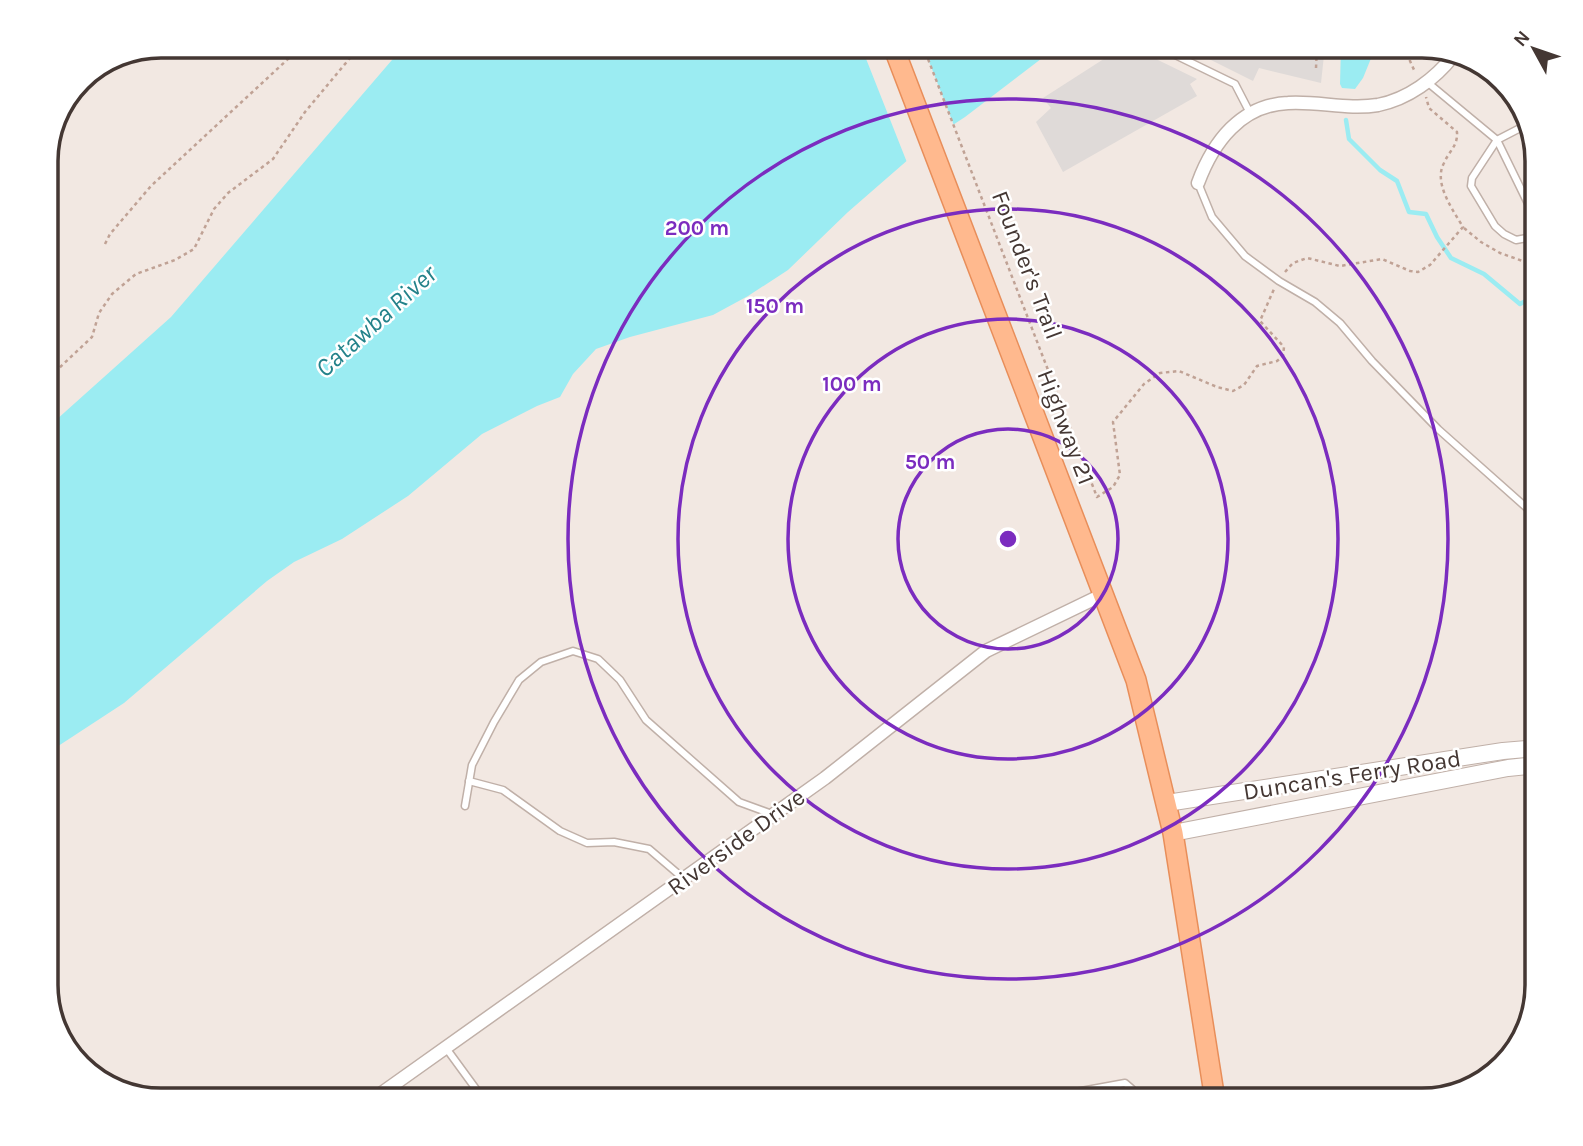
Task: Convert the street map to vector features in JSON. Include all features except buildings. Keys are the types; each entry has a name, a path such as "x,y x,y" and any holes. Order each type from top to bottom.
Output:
{"main road":[{"name":"Highway 21","path":"897,58 1139,690 1173,833 1213,1088"}],"street":[{"path":"1198,183 1215,145 1225,133 1250,113 1274,104 1289,103 1378,105 1416,89 1438,75 1449,62"},
{"name":"Riverside Drive","path":"387,1088 825,778 986,651 1104,594"},
{"name":"Duncan's Ferry Road","path":"1167,803 1525,749"},
{"path":"1173,833 1525,766"}],"lane":[{"path":"1182,58 1228,79 1240,90 1250,113"},
{"path":"1423,83 1497,140 1525,196"},
{"path":"1520,128 1497,140 1472,177 1471,186 1495,226 1516,240 1525,238"},
{"path":"1198,183 1212,217 1245,256 1279,281 1315,302 1340,323 1372,361 1438,429 1525,506"},
{"path":"465,806 472,765 519,680 541,662 573,651 598,659 620,680 646,720 739,802 774,815"},
{"path":"469,781 503,790 560,831 587,843 614,842 649,849 684,879"},
{"path":"446,1048 475,1088"},
{"path":"1099,1088 1125,1083 1131,1088"}],"path":[{"path":"105,244 110,234 151,186 289,58"},
{"path":"58,369 92,337 99,313 112,294 136,274 174,260 194,249 215,209 228,193 273,159 305,112 350,58"},
{"name":"Founder's Trail","path":"928,58 1097,497 1113,487 1120,475 1113,422 1152,377 1166,371 1179,371 1233,391 1244,385 1257,366 1277,361 1283,356 1284,347 1260,321 1265,305 1279,281"},
{"path":"1316,58 1316,68"},
{"path":"1410,58 1423,83 1428,107 1457,132 1455,145 1443,164 1441,176 1444,192 1463,227 1480,242 1500,253 1525,262"},
{"path":"1279,281 1289,266 1303,258 1315,258 1340,266 1382,259 1418,272 1433,261 1463,227"}],"shaded area":[{"path":"1105,58 1156,58 1197,79 1190,84 1197,96 1063,172 1036,122 1051,108 1043,98"},
{"path":"1207,58 1324,58 1321,83 1259,68 1253,81"}],"water":[{"name":"Catawba River","path":"394,58 1042,58 933,138 848,212 788,270 713,315 596,349 573,374 560,397 482,434 408,496 342,539 294,562 267,581 124,703 58,746 58,418 171,317"},
{"path":"1341,58 1371,58 1355,89 1342,88"}],"pier":[{"path":"866,58 928,58 955,128 935,141 908,165"}],"waterway":[{"path":"1346,120 1349,139 1380,170 1397,181 1409,212 1426,214 1451,258 1484,274 1520,304 1525,301"}]}
